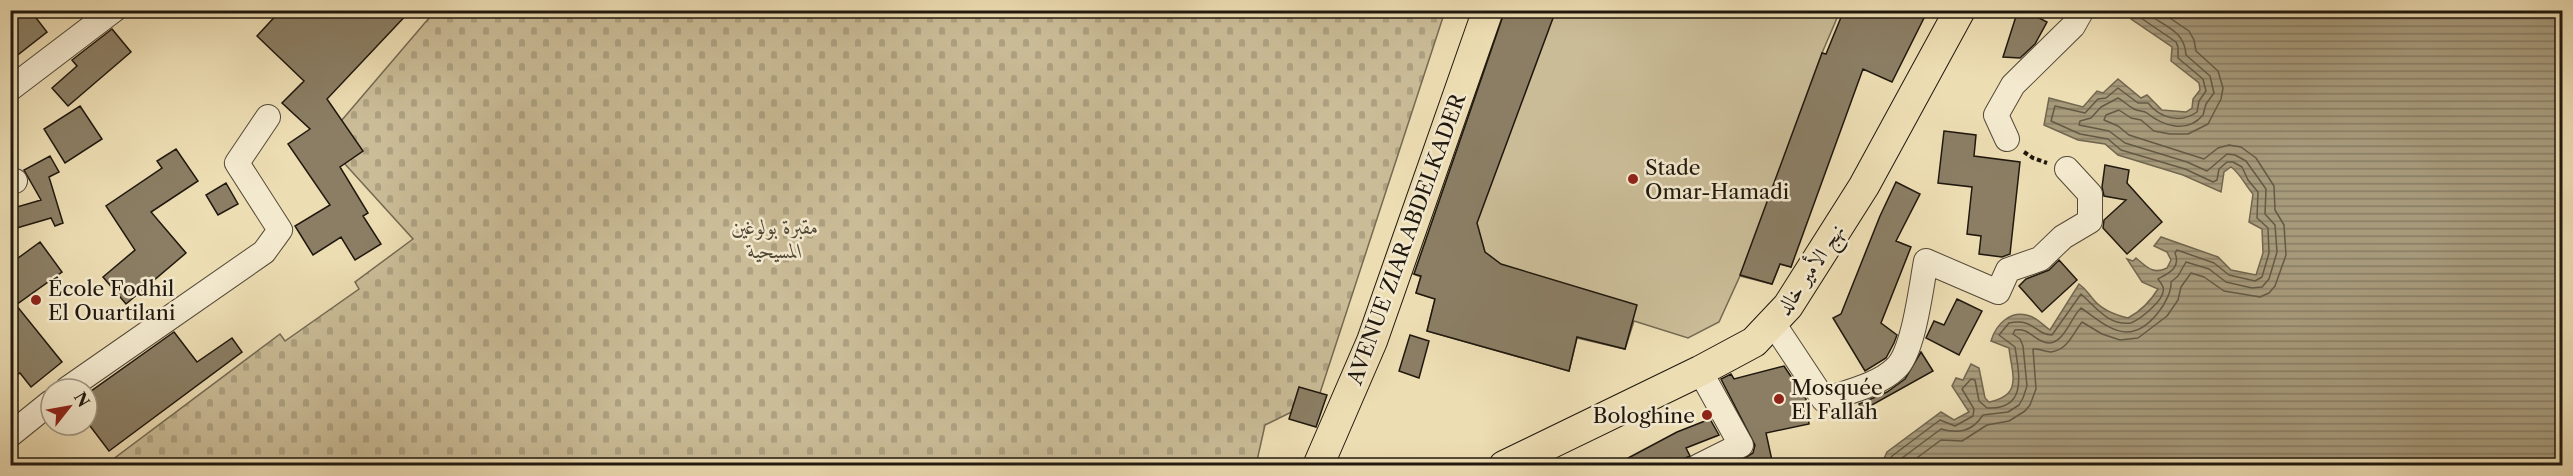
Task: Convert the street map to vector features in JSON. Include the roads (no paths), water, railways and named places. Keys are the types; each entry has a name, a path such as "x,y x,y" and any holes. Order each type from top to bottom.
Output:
{"main road":[{"name":"AVENUE ZIAR ABDELKADER","path":"1318,465 1372,341 1488,10"},
{"name":"نهج الأمير خالد","path":"1504,465 1700,371 1754,342 1788,306 1864,186 1960,10"}],"street":[{"path":"10,89 114,10"},
{"path":"2007,139 1996,115 2007,95 2013,86 2073,26 2082,10"},
{"path":"84,377 264,252 280,230 237,163 268,117"},
{"path":"1773,323 1824,400 1875,381 1897,368 1913,335 1926,261 1998,292 2008,270 2040,259 2063,237 2090,221 2090,194 2067,169"},
{"path":"1700,371 1741,445 1700,465"},
{"path":"10,435 39,412"}],"water":[{"path":"2136,10 2562,11 2562,465 1881,465 1887,452 1941,412 1954,420 1969,412 1952,386 1956,378 1963,380 1971,364 1979,368 1985,398 1989,402 2007,394 2013,382 2009,348 1991,341 2001,324 2011,316 2023,314 2030,316 2050,330 2079,284 2100,306 2113,313 2128,318 2141,309 2158,289 2142,282 2127,259 2133,261 2136,258 2147,267 2158,271 2167,268 2171,260 2167,252 2154,246 2161,237 2218,257 2231,270 2256,275 2263,253 2262,229 2249,222 2253,194 2231,167 2224,172 2221,192 2183,175 2118,155 2105,144 2078,140 2044,125 2049,98 2083,107 2097,91 2103,93 2118,79 2141,98 2147,95 2162,110 2186,112 2192,108 2193,99 2200,90 2199,83 2171,61 2172,47 2131,19"}],"place":[{"name":"Stade Omar-Hamadi","path":"1633,179"},
{"name":"École Fodhil El Ouartilani","path":"36,300"},
{"name":"Mosquée El Fallah","path":"1779,399"},
{"name":"Bologhine","path":"1707,415"}],"park label":[{"name":"مقبرة بولوغين المسيحية","path":"775,238"}]}
